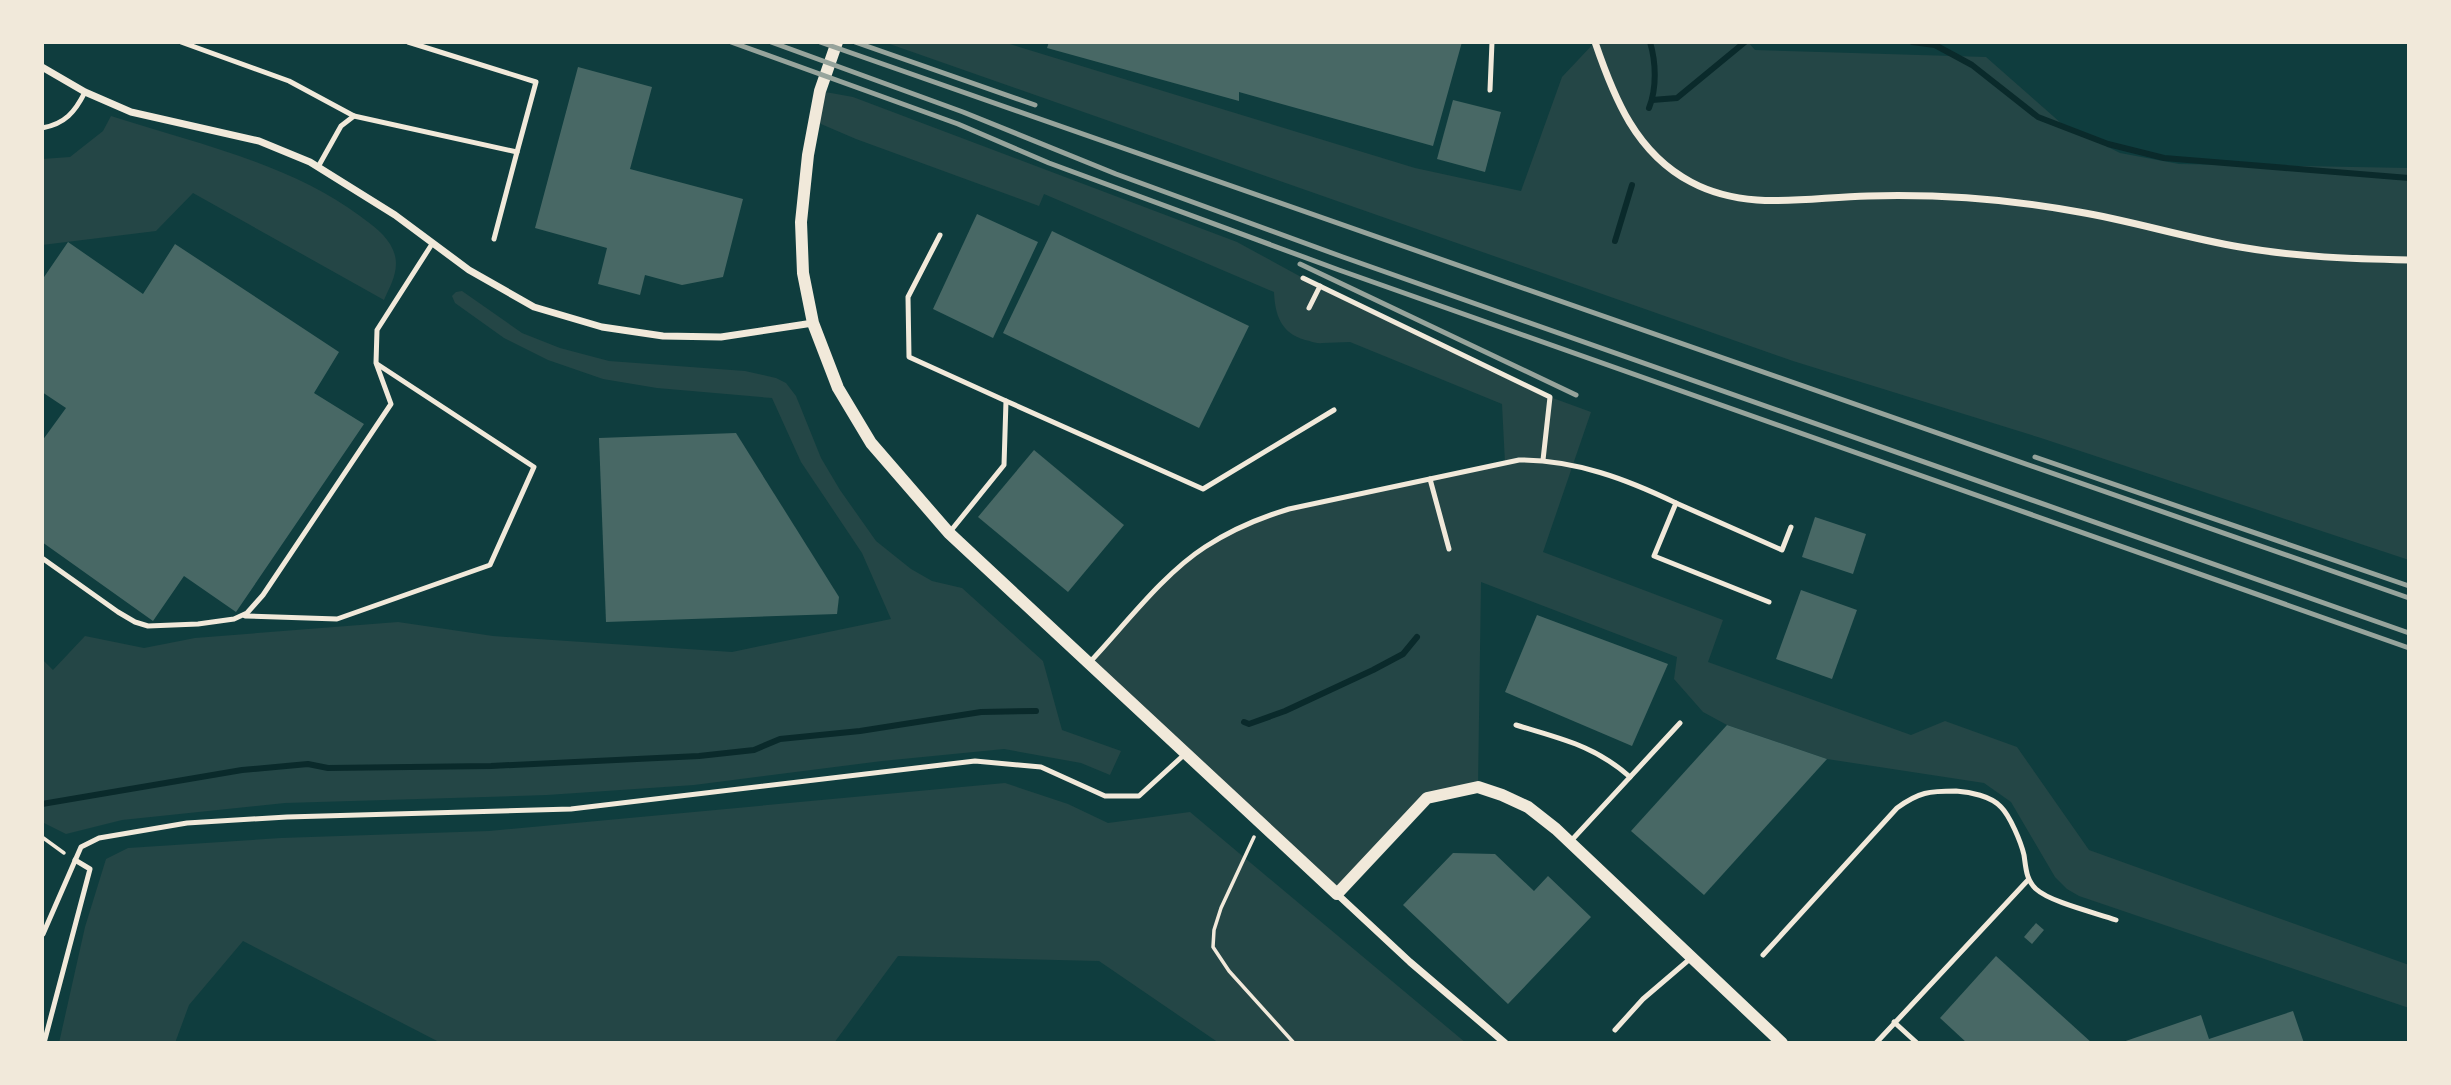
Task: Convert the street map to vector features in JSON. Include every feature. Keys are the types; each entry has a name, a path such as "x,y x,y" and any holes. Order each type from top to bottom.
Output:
{"street":[{"path":"837,42 820,91 808,155 802,222 803,273 813,323 838,388 871,443 949,533 1410,962 1505,1043"},
{"path":"1595,42 1620,109 1641,139 1666,167 1715,193 1741,200 1872,195 1968,198 2081,212 2241,247 2296,255 2409,260"},
{"path":"42,66 85,92 131,112 259,141 318,167 395,215 469,270 534,307 602,327 663,336 721,337 813,323"},
{"path":"1337,894 1427,798 1478,787 1502,795 1528,807 1570,842 1782,1043"}],"lane":[{"path":"181,42 289,81 354,116 517,152"},
{"path":"408,42 537,82 494,239"},
{"path":"1490,90 1492,42"},
{"path":"42,128 67,119 85,92"},
{"path":"318,167 341,126 354,116"},
{"path":"940,235 908,297 909,357 1006,401 1203,489 1334,411"},
{"path":"42,558 118,612 148,626 198,624 234,619 247,613 263,595 391,404 376,363 377,330 432,244"},
{"path":"1303,278 1550,397 1543,460"},
{"path":"1309,308 1320,286"},
{"path":"242,616 337,619 490,565 534,467 376,363"},
{"path":"949,533 1004,465 1006,401"},
{"path":"1090,662 1174,573 1203,548 1258,518 1520,460 1543,460 1585,467 1647,490 1782,550 1791,527"},
{"path":"1430,479 1449,550"},
{"path":"1676,503 1654,556 1769,602"},
{"path":"1570,842 1681,723"},
{"path":"1516,725 1585,746 1614,762 1630,777"},
{"path":"43,934 81,847 99,838 187,823 300,816 571,809 975,761 1041,768 1105,796 1139,796 1186,753"},
{"path":"1763,955 1897,808 1914,796 1930,791 1961,791 1983,796 2001,806 2020,843 2028,880 2034,888 2048,897 2116,919"},
{"path":"44,1043 90,869 75,860"},
{"path":"1875,1043 2028,880"},
{"path":"1615,1030 1643,999 1691,957"},
{"path":"1895,1022 1917,1043"}],"path":[{"path":"1262,823 1243,856 1221,908 1214,930 1213,947 1229,971 1294,1043"},
{"path":"42,837 75,860"}],"shaded area":[{"path":"884,42 1003,42 1415,168 1521,191 1562,77 1595,42 1748,42 1755,50 1986,57 2062,124 2120,153 2179,164 2409,168 2409,560 2041,438 1793,361"},
{"path":"820,91 853,97 1237,242 1303,278 1550,397 1591,412 1543,552 1723,620 1708,662 1911,735 1945,721 2017,747 2089,850 2409,965 2409,1008 2079,896 2055,877 2011,802 1984,783 1827,759 1727,725 1703,712 1674,679 1677,657 1481,582 1478,787 1427,798 1337,894 1090,662 1174,573 1203,548 1258,518 1505,463 1502,404 1350,342 1318,343 1297,337 1281,322 1274,292 1044,194 1039,206 814,121"},
{"path":"111,116 272,168 303,182 360,216 383,235 395,257 394,276 384,300 193,193 156,231 42,245 42,159 70,157 103,131"},
{"path":"462,291 522,333 560,348 609,361 745,371 786,383 796,396 821,458 876,541 911,569 932,581 962,588 1043,661 1062,730 1121,751 1110,775 1081,763 1004,749 882,761 694,785 547,795 285,803 122,820 66,834 42,822 42,659 53,670 85,636 144,648 195,638 398,622 493,636 732,652 891,619 862,553 801,462 772,398 657,388 603,379 548,360 504,338 455,303 452,296"},
{"path":"1005,783 1068,804 1108,823 1190,812 1466,1043 1219,1043 1099,961 898,956 834,1043 441,1043 243,941 189,1005 175,1043 59,1043 85,927 106,859 128,848 281,838 489,831"}],"building":[{"path":"1049,42 1462,42 1433,146 1239,92 1239,101 1047,48"},
{"path":"578,67 652,87 630,169 743,199 723,277 682,285 645,275 640,295 598,284 607,248 535,228"},
{"path":"1453,100 1501,112 1485,172 1437,159"},
{"path":"977,214 1038,242 993,338 933,309"},
{"path":"1052,231 1249,326 1199,428 1003,333"},
{"path":"68,242 143,294 175,244 339,352 314,393 364,424 236,612 184,576 153,621 42,542 42,441 66,408 42,392 42,280"},
{"path":"736,433 839,597 837,614 606,622 599,438"},
{"path":"1034,450 1124,525 1068,592 978,517"},
{"path":"1815,517 1866,534 1853,574 1802,557"},
{"path":"1801,590 1857,610 1832,679 1776,659"},
{"path":"1537,615 1668,664 1632,746 1505,692"},
{"path":"1727,725 1827,759 1704,895 1631,831"},
{"path":"1453,853 1495,854 1534,891 1548,876 1591,917 1508,1004 1403,905"},
{"path":"2036,923 2044,930 2032,944 2024,937"},
{"path":"1996,956 2092,1043 1967,1043 1940,1018"},
{"path":"2293,1011 2304,1043 2120,1043 2201,1015 2209,1039"}],"waterway":[{"path":"1649,108 1655,75 1650,42"},
{"path":"1652,100 1677,98 1745,42"},
{"path":"1912,42 1935,45 1972,65 2038,117 2108,144 2164,158 2409,178"},
{"path":"1615,241 1632,185"},
{"path":"1244,722 1249,724 1285,711 1373,670 1403,654 1417,637"},
{"path":"42,804 242,770 308,764 328,768 491,766 699,756 754,750 780,739 860,731 981,712 1036,711"}],"railway":[{"path":"731,42 958,124 1049,163 1339,270 2409,648"},
{"path":"771,42 963,112 1116,174 1343,257 2409,633"},
{"path":"820,42 2409,598"},
{"path":"855,42 1035,105"},
{"path":"1300,264 1576,395"},
{"path":"2035,457 2409,586"}]}
